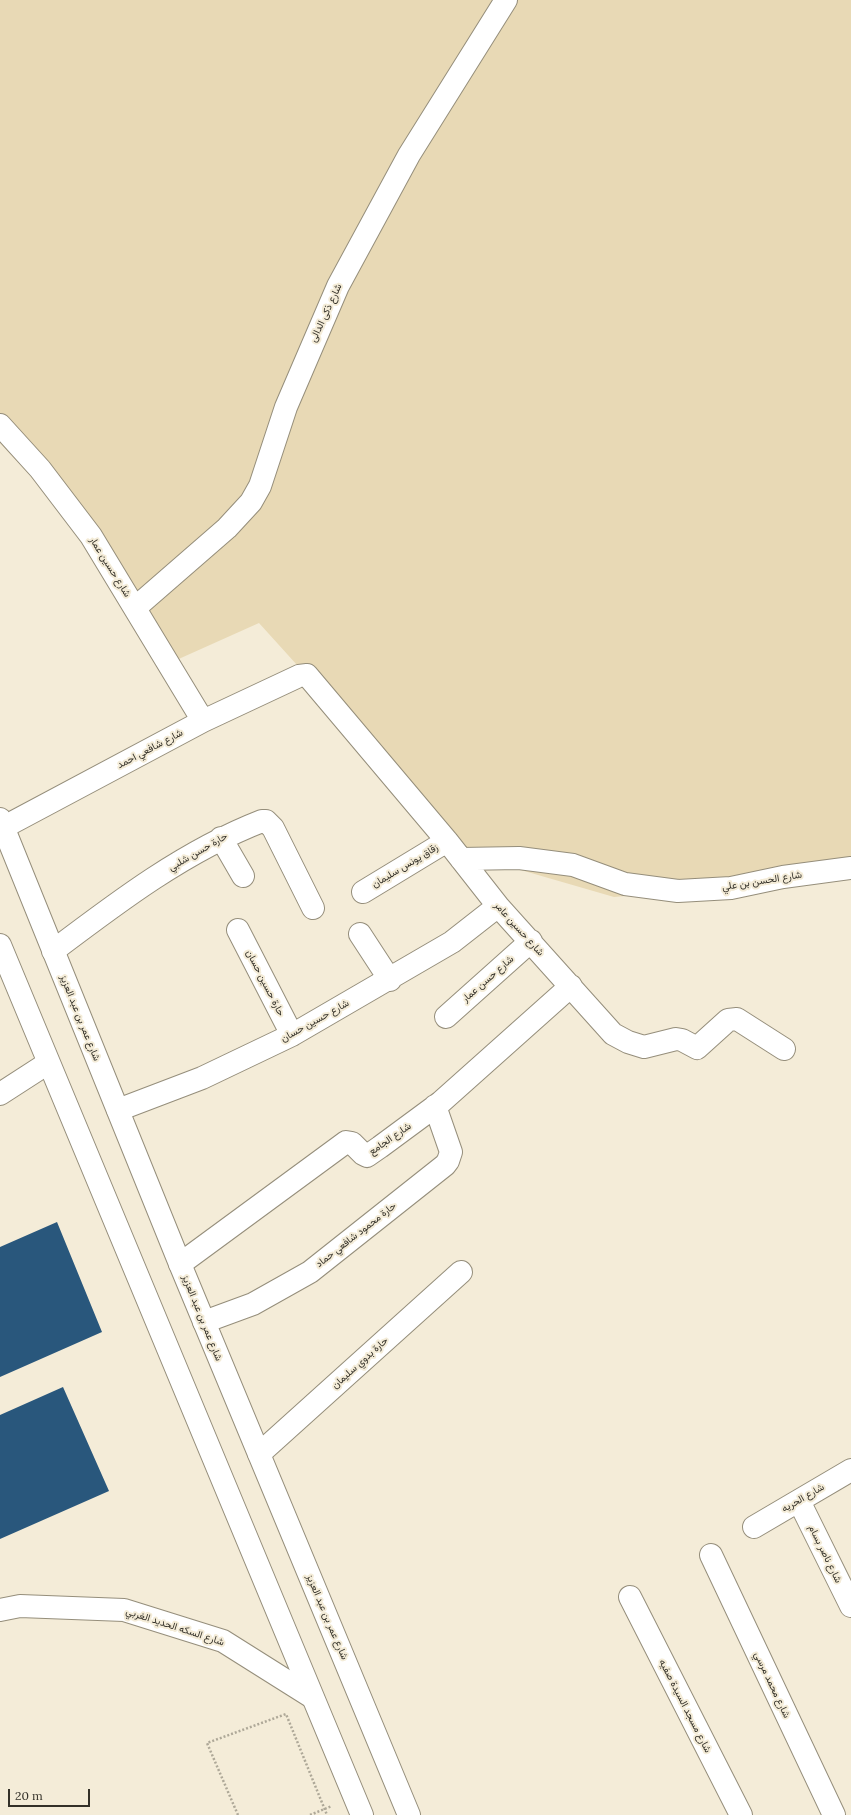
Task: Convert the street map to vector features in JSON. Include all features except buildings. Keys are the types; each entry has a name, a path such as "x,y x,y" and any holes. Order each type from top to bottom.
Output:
{"street":[{"name":"شارع ذكى الدالى","path":"135,608 231,524 251,502 260,486 288,400 338,286 405,162 506,0"},
{"name":"شارع حسين عمار","path":"0,425 40,469 91,536 203,721"},
{"name":"شارع شافعي احمد","path":"2,823 203,721 299,676"},
{"name":"شارع حسين عامر","path":"299,676 307,676 311,678 447,841 498,906 572,986 613,1034 628,1042 644,1047 676,1039 682,1040 697,1048 732,1018 742,1020 784,1049"},
{"name":"حارة حسن شلبي","path":"53,951 133,890 221,838 262,821 266,821 273,828 313,908"},
{"name":"شارع عمر بن عبد العزيز","path":"2,823 180,1264 409,1815"},
{"path":"221,838 243,876"},
{"name":"زقاق يونس سليمان","path":"363,892 447,841"},
{"name":"شارع الحسن بن علي","path":"461,859 519,858 573,865 625,884 678,891 731,888 783,877 851,868"},
{"name":"شارع حسين حسان","path":"118,1110 202,1078 292,1035 390,980 452,942 498,906"},
{"name":"حارة حسين حسان","path":"238,930 292,1035"},
{"path":"360,934 390,980"},
{"name":"شارع حسن عمار","path":"446,1017 531,942"},
{"path":"0,945 362,1815"},
{"name":"شارع الجامع","path":"180,1264 346,1142 351,1142 363,1154 369,1155 435,1106 572,986"},
{"path":"0,1094 48,1063"},
{"name":"حارة محمود شافعي حماد","path":"204,1322 253,1304 310,1272 445,1165 448,1161 450,1152 435,1106"},
{"name":"حارة بدوي سليمان","path":"259,1454 460,1272"},
{"name":"شارع الحريه","path":"754,1527 851,1470"},
{"name":"شارع ناصر بسام","path":"799,1500 851,1606"},
{"name":"شارع محمد مرسي","path":"711,1555 834,1815"},
{"name":"شارع مسجد السيدة صفيه","path":"630,1597 741,1815"},
{"name":"شارع السكه الحديد الغربي","path":"0,1610 20,1606 124,1610 223,1642 312,1697"}],"path":[{"path":"238,1815 207,1743 286,1714 327,1815"}],"shaded area":[{"path":"0,0 851,0 851,877 614,897 469,855 259,623 172,662 63,511 0,443"}]}
